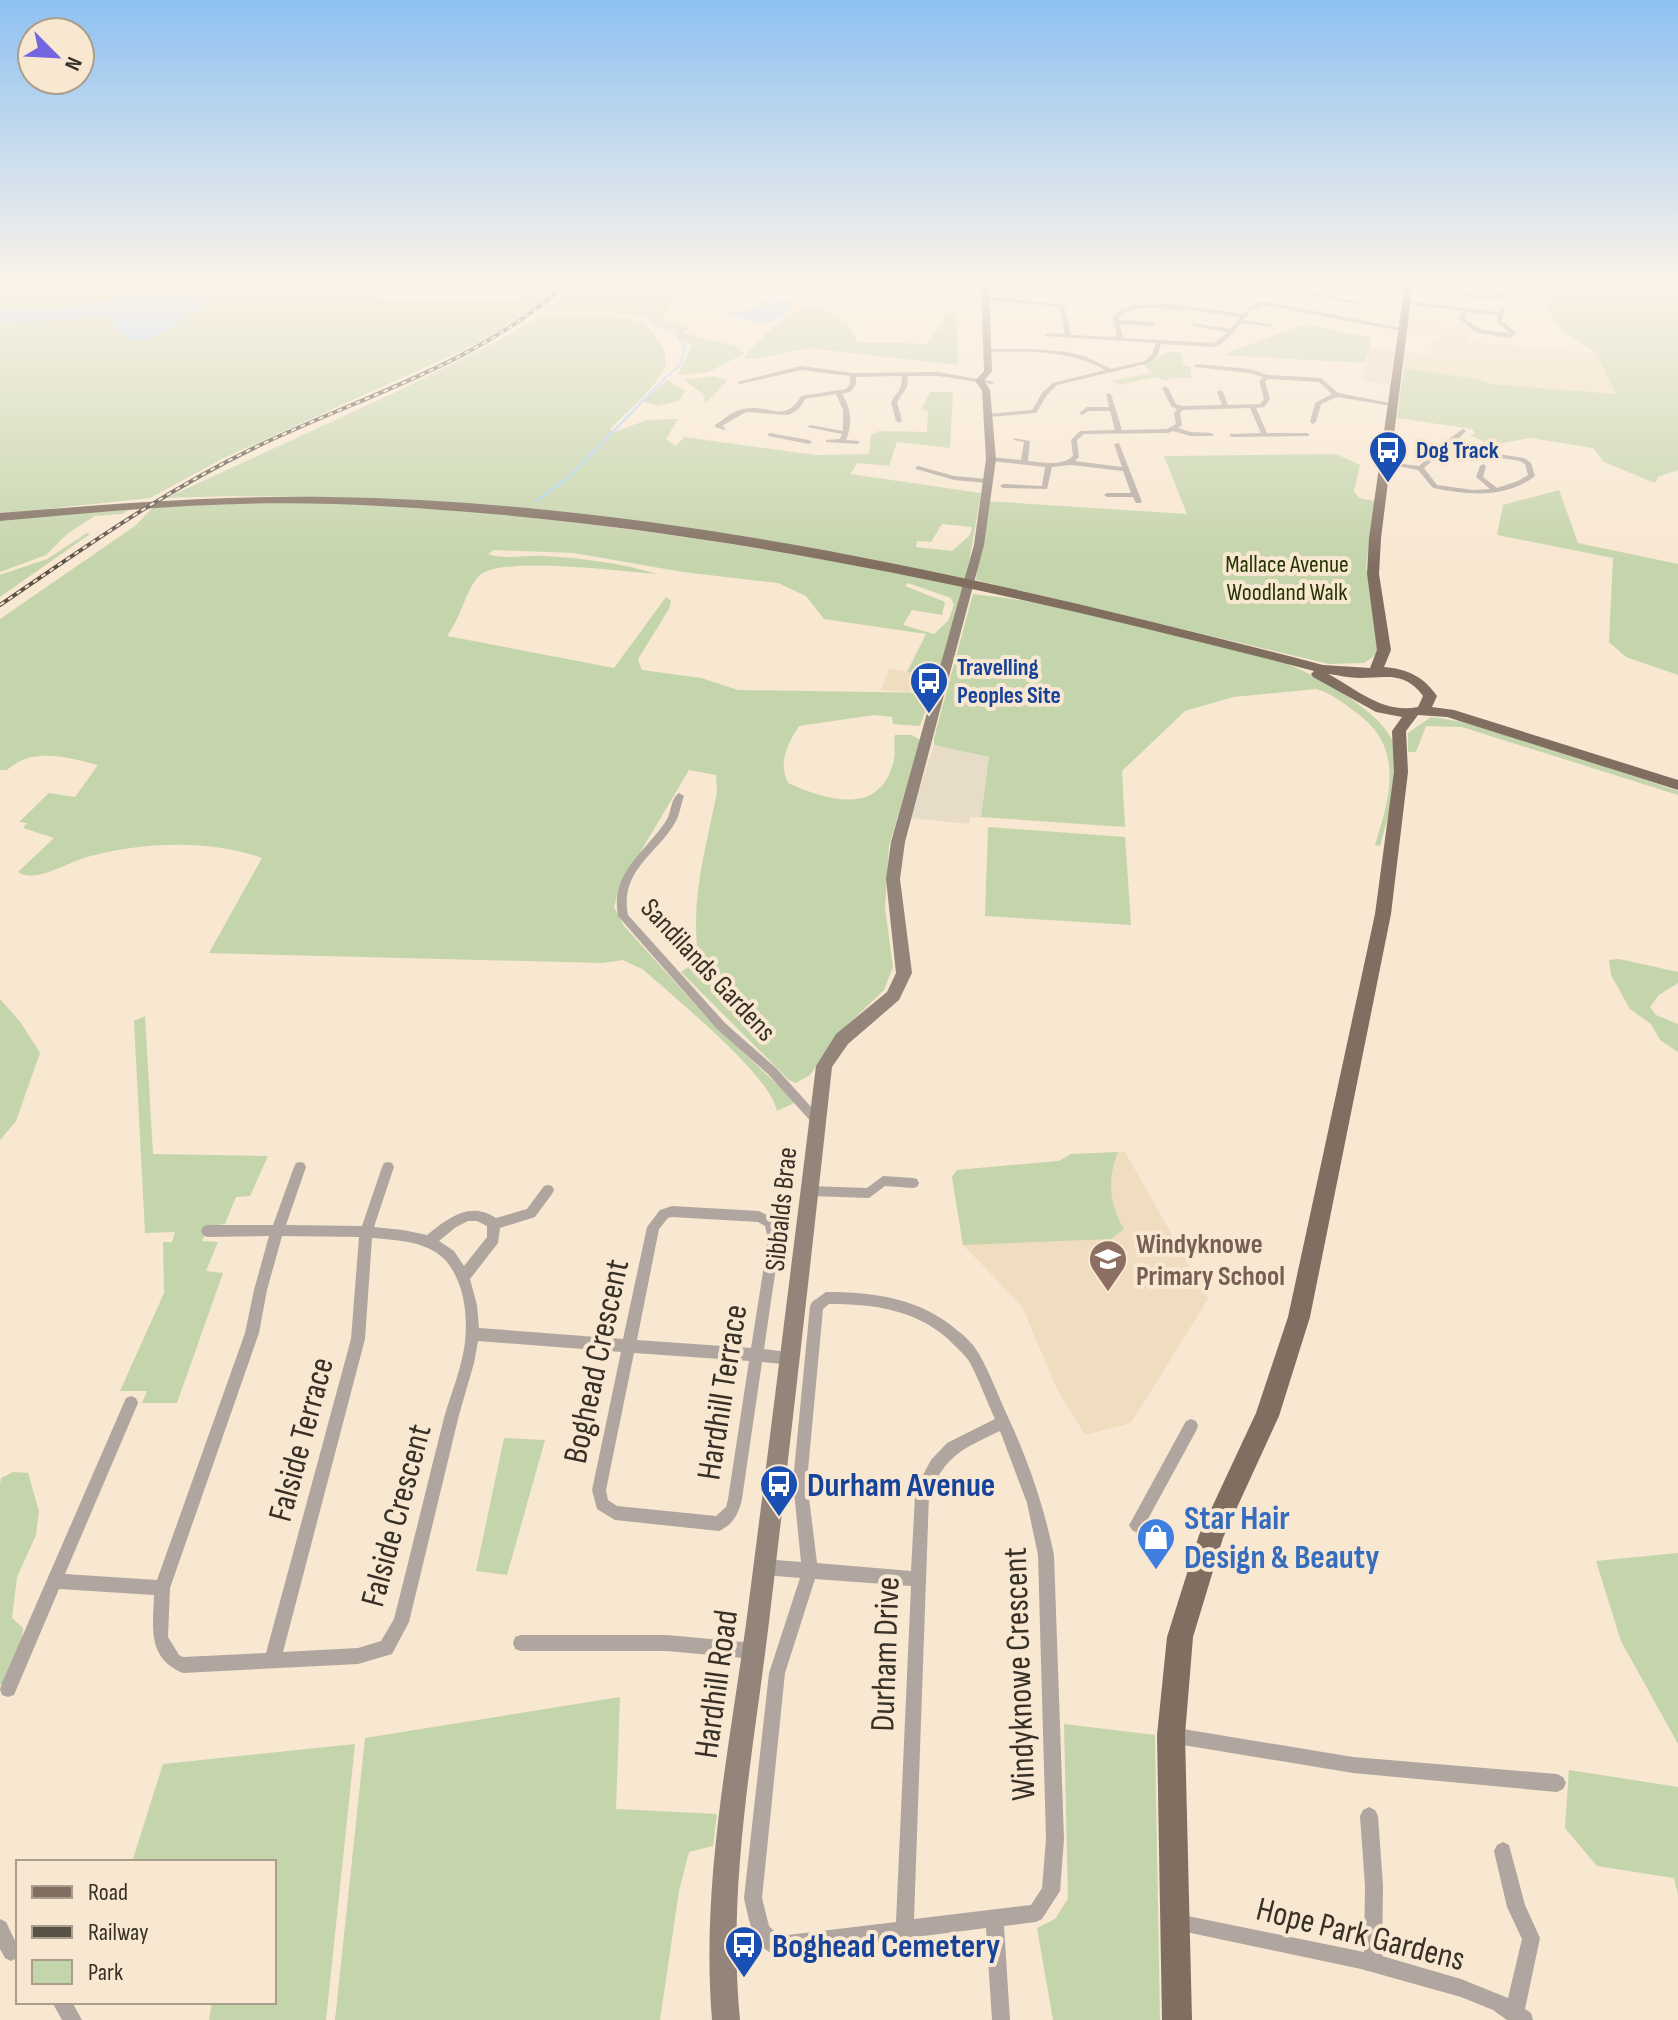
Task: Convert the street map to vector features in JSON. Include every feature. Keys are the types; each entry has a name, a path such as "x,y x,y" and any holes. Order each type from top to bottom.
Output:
{"main road":[{"path":"982,377 979,381 986,390 991,459 987,481"},
{"path":"1177,2020 1171,1735 1180,1637 1211,1535 1267,1416 1299,1317 1383,914 1401,772 1399,731 1422,707 1426,688 1409,676 1384,650 1373,574 1396,377"},
{"name":"Sibbalds Brae","path":"791,1358 824,1066 842,1039 893,996 904,973 893,879 898,842 971,577 987,481"},
{"path":"0,517 166,501 271,498 388,502 702,536 1028,595 1278,656 1409,676"},
{"path":"1384,650 1369,672 1354,683 1362,700 1399,745"},
{"path":"1278,656 1388,713 1422,707 1449,713 1678,785"},
{"path":"1422,707 1678,779"},
{"name":"Hardhill Road","path":"726,2020 720,1939 724,1882 791,1358"}],"street":[{"path":"758,393 744,383 766,377"},
{"path":"717,427 745,410 784,415 795,409 803,397 839,394 853,384 853,377"},
{"path":"899,421 894,402 904,387 905,377"},
{"path":"961,377 992,386 993,377"},
{"path":"1056,377 1063,381"},
{"path":"989,415 1034,412 1044,394 1063,381 1081,377"},
{"path":"1177,393 1166,391 1173,405 1181,408 1253,408 1266,404 1262,381 1267,377"},
{"path":"1272,377 1321,380 1326,377"},
{"path":"1321,380 1336,395"},
{"path":"1220,390 1226,407"},
{"path":"839,394 846,404 849,421 845,436"},
{"path":"1306,416 1314,420 1318,403 1336,395 1392,404"},
{"path":"1119,431 1108,396 1120,399"},
{"path":"1175,429 1179,425 1177,413 1181,408"},
{"path":"1253,408 1265,435"},
{"path":"1084,409 1112,409"},
{"path":"784,415 784,425 773,435 809,442"},
{"path":"810,427 857,442"},
{"path":"1071,463 1076,457 1074,440 1082,432 1175,429 1211,435"},
{"path":"1420,468 1463,431"},
{"path":"1232,435 1301,437"},
{"path":"828,441 845,436"},
{"path":"1016,439 1031,440 1024,462"},
{"path":"1385,463 1420,468 1435,487 1476,494 1532,476 1528,463 1522,459 1491,455 1451,440"},
{"path":"1104,496 1136,498 1117,444"},
{"path":"1522,459 1523,445"},
{"path":"1399,449 1400,465"},
{"path":"991,459 1126,469"},
{"path":"1003,486 1045,488 1049,465"},
{"path":"909,471 920,466 954,478 987,481"},
{"path":"1483,466 1479,477 1495,490"},
{"name":"Sandilands Gardens","path":"679,796 671,820 644,852 624,886 620,908 623,916 721,1026 772,1071 818,1122"},
{"name":"Falside Crescent","path":"300,1167 257,1297 252,1333 162,1588 160,1639 173,1661 183,1665 358,1656 386,1648 401,1622 473,1334 464,1277"},
{"path":"366,1233 388,1167"},
{"path":"810,1191 869,1193 883,1181 913,1183"},
{"path":"494,1224 531,1213 548,1190"},
{"name":"Boghead Crescent","path":"726,1520 710,1525 615,1513 602,1504 599,1490 653,1227 664,1214 672,1211 759,1217 771,1223"},
{"path":"428,1242 456,1220 474,1213 485,1216 494,1224"},
{"name":"Hardhill Terrace","path":"726,1520 735,1499 757,1356 774,1240 771,1223"},
{"path":"207,1231 366,1233 428,1242 447,1255 464,1277 493,1239 494,1224"},
{"name":"Falside Terrace","path":"273,1658 358,1339 366,1233"},
{"name":"Windyknowe Crescent","path":"826,1298 871,1300 927,1314 959,1339 973,1356 1002,1423 1030,1484 1041,1517 1046,1555 1055,1839 1051,1891 1036,1913 775,1946 761,1931 753,1898 777,1673 810,1571 800,1481 817,1306 826,1298"},
{"path":"473,1334 791,1358"},
{"path":"8,1689 131,1403"},
{"name":"Durham Drive","path":"905,1928 916,1579 922,1495 933,1466 953,1446 1002,1423"},
{"path":"1137,1525 1191,1426"},
{"path":"764,1567 916,1579"},
{"path":"57,1581 162,1588"},
{"path":"521,1643 667,1643 754,1651"},
{"path":"1171,1735 1353,1765 1557,1783"},
{"path":"1369,1816 1374,1886 1373,1965"},
{"path":"1503,1851 1516,1907 1531,1938 1519,2015"},
{"path":"994,1919 1001,2020"},
{"name":"Hope Park Gardens","path":"1177,1923 1373,1965 1454,1986 1519,2015"},
{"path":"0,1928 10,1953"}],"shaded area":[{"path":"1364,377 1390,377 1389,384 1363,381"},
{"path":"1466,377 1608,377 1616,394 1489,384"},
{"path":"889,669 938,676 932,693 881,690"},
{"path":"934,745 989,757 981,817 970,818 969,824 910,818"},
{"name":"Windyknowe Primary School","path":"1125,1152 1208,1299 1131,1423 1085,1435 1056,1387 1022,1306 963,1245 952,1177 957,1170 1059,1161 1071,1154"}],"green space":[{"path":"0,377 403,377 222,459 150,498 0,514"},
{"path":"425,377 659,377 610,429 614,432 647,420 678,419 666,439 676,446 684,437 816,455 869,454 871,435 879,431 927,432 928,411 921,409 930,392 953,392 950,448 897,442 889,466 858,463 850,474 981,493 966,579 667,532 468,508 268,496 166,498","holes":["942,524 972,527 970,535 952,551 916,547 917,541 931,542"]},
{"path":"718,377 728,380 705,404 703,394 684,380"},
{"path":"1130,377 1155,377 1119,385 1111,381"},
{"path":"1157,377 1192,378 1170,378 1166,381"},
{"path":"1403,377 1466,377 1490,384 1616,394 1608,377 1678,377 1678,470 1658,477 1655,483 1604,462 1593,448 1530,438 1492,445 1471,436 1475,433 1472,429 1397,418"},
{"path":"668,380 685,391 679,401 657,406 642,401"},
{"name":"Mallace Avenue Woodland Walk","path":"1336,454 1360,465 1354,491 1359,498 1375,501 1366,567 1378,653 1364,663 1329,664 976,580 985,501 1187,514 1164,456"},
{"path":"1559,490 1578,543 1678,564 1678,675 1626,657 1609,642 1613,558 1497,535 1503,505"},
{"path":"200,501 382,504 528,517 674,536 963,585 938,676 907,672 926,634 824,619 806,596 778,583 683,572 574,553 493,550 488,554 587,560 657,574 535,566 491,570 474,582 447,636 614,668 666,597 671,601 669,609 638,659 642,670 701,678 738,690 932,693 920,726 893,724 892,717 874,715 799,726 785,754 784,768 788,783 820,795 852,800 878,790 888,777 895,756 895,735 912,735 920,740 889,846 885,908 893,967 884,990 840,1032 810,1075 796,1083 789,1080 681,972 699,960 697,897 717,792 716,775 689,770 619,888 614,907 624,926 712,1023 796,1102 777,1111 770,1095 740,1057 644,970 623,960 603,963 209,953 262,858 220,848 175,845 130,848 87,857 42,874 25,875 18,872 54,838 23,828 27,823 19,822 49,793 75,797 98,765 62,757 38,756 27,758 7,770 0,770 0,619 135,526 155,505","holes":["908,583 951,598 954,605 948,621 934,634 903,625 912,610 942,615 945,602 905,586"]},
{"path":"137,506 122,514 95,516 68,533 46,555 0,572 0,521"},
{"path":"90,534 0,597 0,575 47,559"},
{"path":"973,594 1031,602 1144,626 1256,654 1316,677 1364,708 1388,732 1394,744 1397,767 1380,846 1375,845 1386,807 1390,772 1381,740 1354,711 1316,689 1233,697 1185,711 1122,771 1125,827 981,817 989,757 934,745"},
{"path":"1431,717 1476,724 1678,791 1678,795 1462,727 1426,726 1416,752 1408,752 1408,733"},
{"path":"988,827 1125,837 1131,925 985,916"},
{"path":"1619,959 1678,972 1678,983 1659,995 1650,1007 1656,1015 1678,1024 1678,1052 1660,1040 1651,1024 1630,1009 1611,975 1609,960"},
{"path":"0,999 21,1023 40,1053 16,1121 0,1140"},
{"path":"145,1016 153,1154 268,1156 250,1196 236,1197 225,1224 209,1226 202,1241 218,1242 206,1271 223,1273 177,1403 142,1403 147,1391 120,1391 164,1293 163,1242 172,1242 175,1232 145,1233 134,1021"},
{"path":"1118,1152 1112,1171 1111,1191 1124,1229 1111,1239 963,1245 952,1177 957,1170 1059,1161 1071,1154"},
{"path":"504,1438 545,1440 507,1575 476,1571"},
{"path":"13,1472 28,1473 39,1511 36,1535 17,1577 12,1618 23,1628 20,1651 11,1674 0,1685 0,1485 1,1478"},
{"path":"1678,1553 1678,1744 1621,1641 1596,1561"},
{"path":"620,1697 616,1809 717,1814 713,1846 689,1852 679,1891 660,2020 335,2020 365,1738"},
{"path":"1064,1724 1155,1735 1160,2020 1053,2020 1037,1928 1055,1919 1068,1899"},
{"path":"355,1744 326,2020 209,2020 212,2004 276,2004 276,1860 133,1860 163,1764"},
{"path":"1569,1770 1678,1787 1678,1894 1674,1878 1597,1866 1565,1828"}],"waterway":[{"path":"536,501 569,477 666,377"}],"railway":[{"path":"0,605 126,521 223,463 416,377"}],"place":[{"name":"Dog Track","path":"1388,484"},
{"name":"Travelling Peoples Site","path":"929,715"},
{"name":"Windyknowe Primary School","path":"1108,1293"},
{"name":"Durham Avenue","path":"779,1518"},
{"name":"Star Hair Design & Beauty","path":"1156,1571"},
{"name":"Boghead Cemetery","path":"744,1979"}]}
